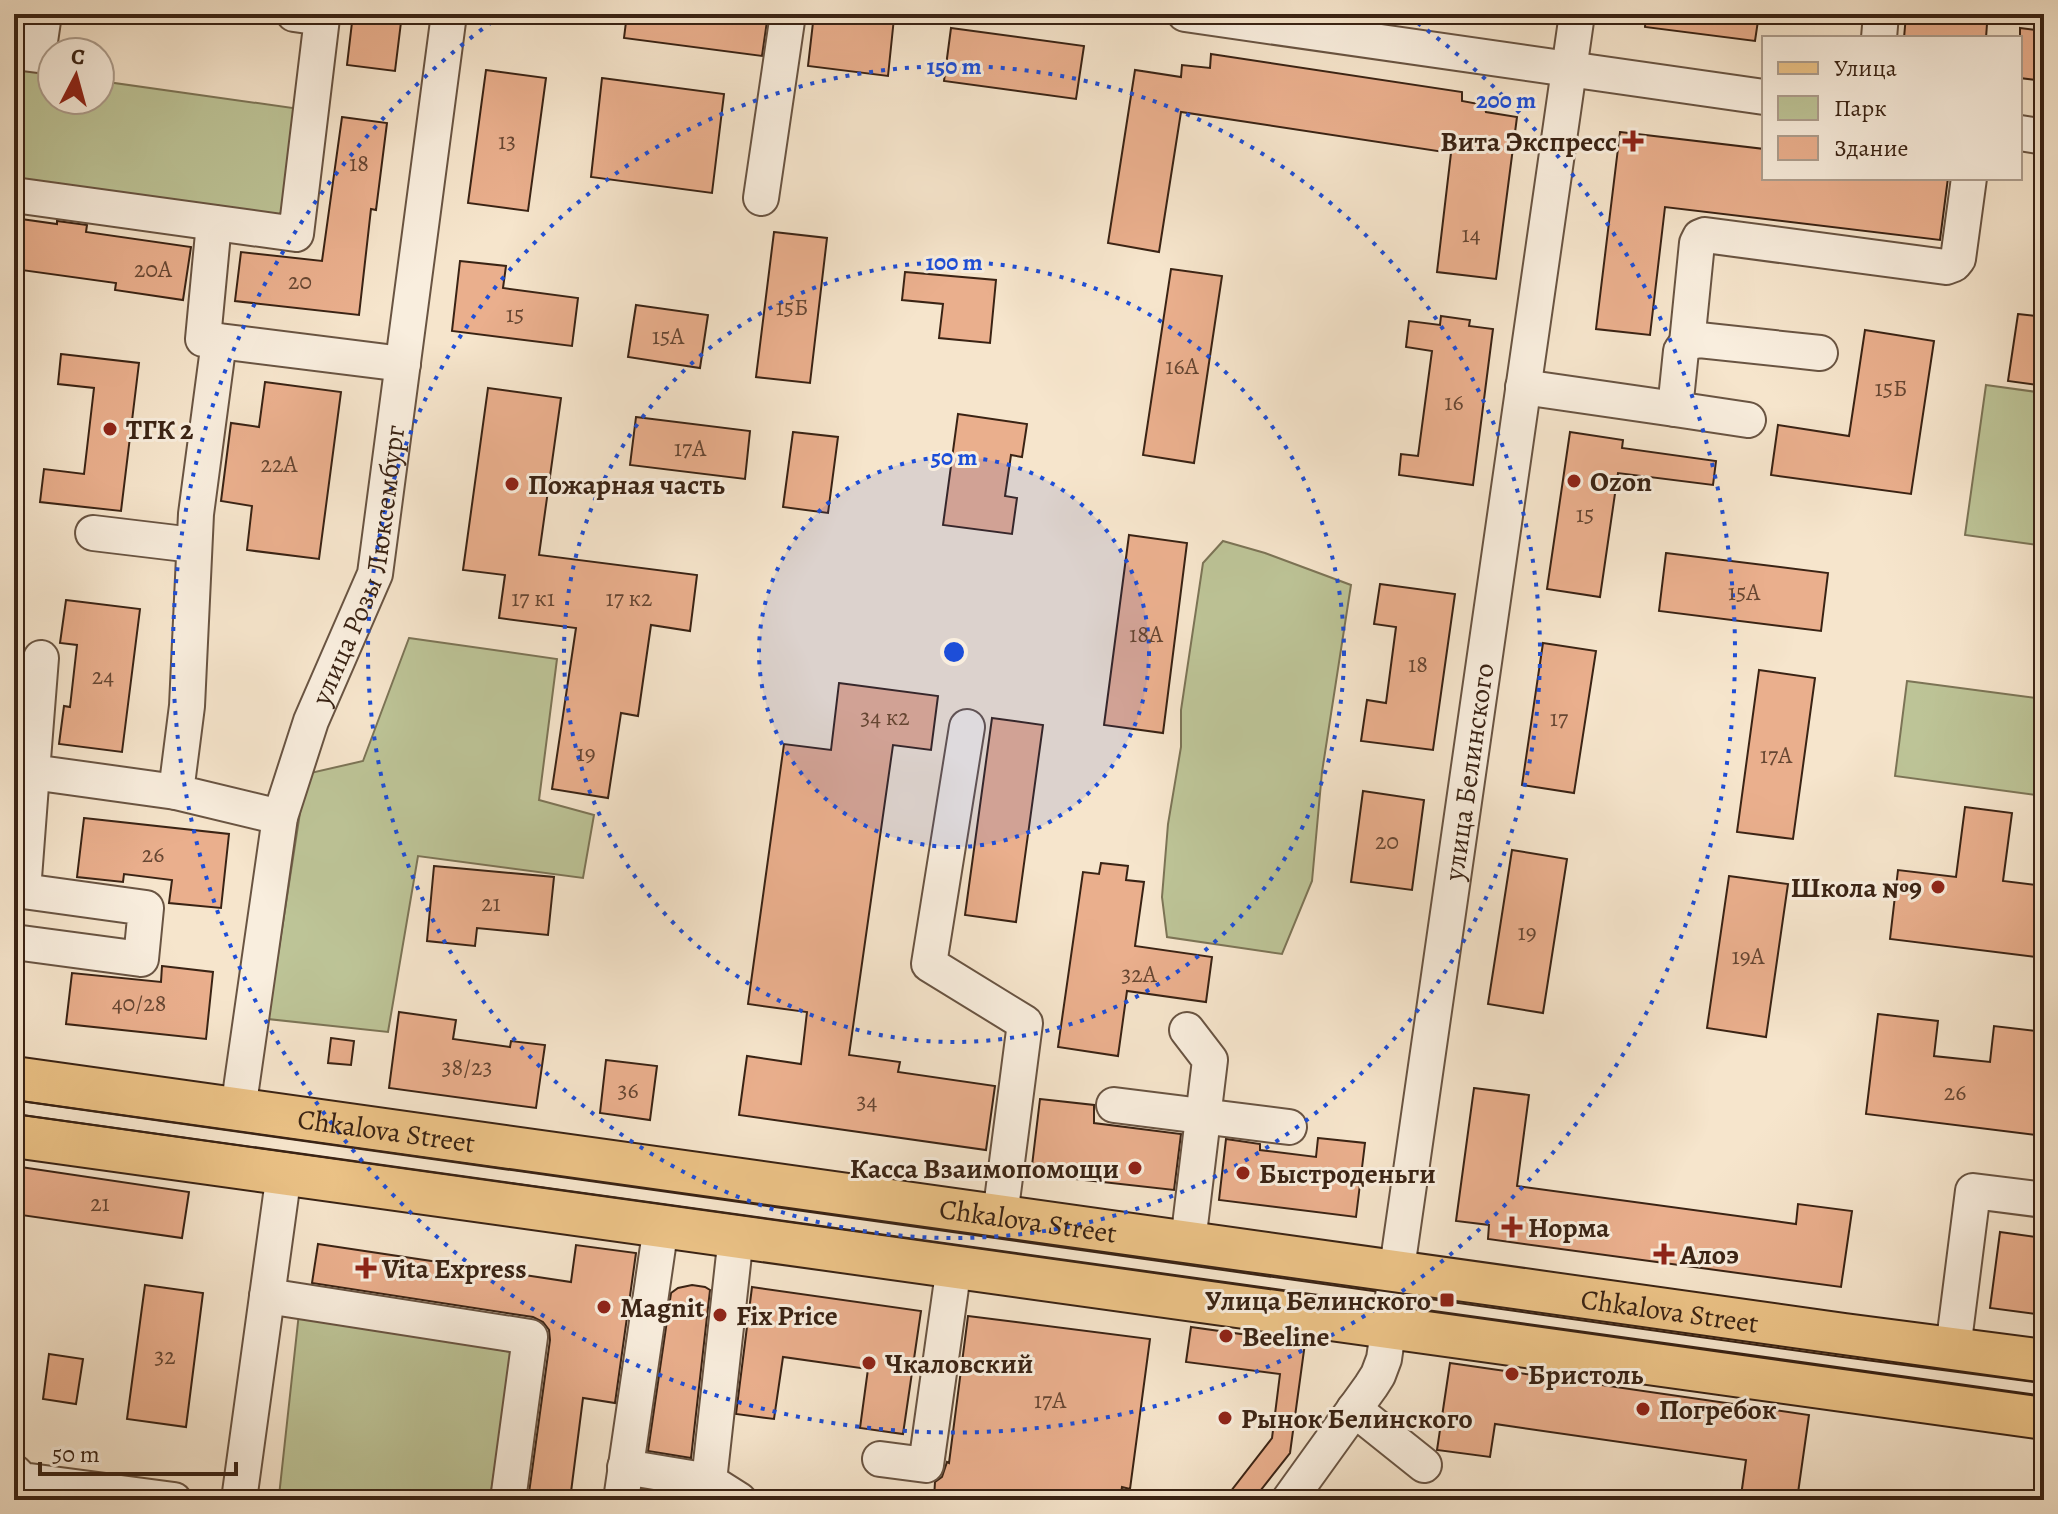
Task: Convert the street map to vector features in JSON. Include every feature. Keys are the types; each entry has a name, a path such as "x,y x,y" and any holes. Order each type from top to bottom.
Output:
{"main road":[{"name":"Chkalova Street","path":"14,1078 2044,1361"},
{"name":"Chkalova Street","path":"14,1136 2044,1418"}],"street":[{"path":"14,52 38,55 44,14"},
{"path":"14,195 296,234 322,18 294,14"},
{"name":"улица Розы Люксембург","path":"238,1110 280,817 311,721 375,574 449,14"},
{"path":"761,198 788,14"},
{"path":"1185,14 1762,97"},
{"name":"улица Белинского","path":"1289,1500 1382,1368 1577,14"},
{"path":"1879,36 1881,14"},
{"path":"2022,133 2044,137"},
{"path":"1675,409 1681,351 1687,343 1700,237 1705,235 1946,267 1958,259 1969,180"},
{"path":"214,223 203,339 403,364"},
{"path":"1687,343 1699,340 1820,353"},
{"path":"176,792 187,706 193,545 219,341"},
{"path":"1523,387 1748,420"},
{"path":"93,533 193,545"},
{"path":"14,942 141,959 146,908 23,891 23,771 41,658"},
{"path":"967,727 929,964 1025,1023 1000,1216"},
{"path":"23,771 176,792 280,817"},
{"path":"1187,1030 1210,1060 1188,1242"},
{"path":"1114,1105 1289,1127"},
{"path":"239,1500 284,1173"},
{"path":"1953,1349 1973,1191 2044,1200"},
{"path":"621,1500 661,1226"},
{"path":"709,1481 736,1236"},
{"path":"880,1459 926,1465 954,1266"},
{"path":"267,1296 530,1337 508,1500"},
{"path":"1354,1409 1424,1465"},
{"path":"625,1467 709,1481 739,1500"},
{"path":"17,1481 174,1500"}],"green space":[{"path":"14,66 36,69 36,116 116,116 116,83 328,113 310,235 14,195"},
{"path":"1986,385 2044,393 2044,546 1965,535"},
{"path":"1223,541 1351,585 1322,772 1312,881 1282,954 1167,937 1162,897 1168,824 1181,747 1181,710 1203,563"},
{"path":"409,638 557,659 539,800 594,815 583,878 418,856 388,1032 268,1019 306,774 363,761"},
{"path":"1907,681 2044,699 2044,796 1895,776"},
{"path":"299,1313 512,1352 490,1500 284,1500 279,1496"}],"building":[{"path":"353,14 402,14 395,71 347,65"},
{"path":"627,14 768,14 762,56 624,38"},
{"path":"814,14 894,18 888,76 808,66"},
{"path":"1646,14 1759,14 1755,41 1645,27"},
{"path":"1906,15 1987,24 1986,36 1904,36"},
{"path":"951,28 1084,46 1076,99 944,81"},
{"path":"2020,28 2044,31 2044,81 2022,78"},
{"path":"1211,54 1462,92 1462,101 1484,105 1486,112 1517,117 1496,279 1437,272 1451,153 1181,112 1159,252 1108,243 1135,70 1181,77 1182,65 1210,68"},
{"path":"486,70 546,78 528,211 468,203"},
{"path":"602,78 724,94 712,193 591,177"},
{"path":"342,117 387,123 376,210 371,209 359,315 235,301 241,252 322,261"},
{"path":"1620,132 1762,149 1762,180 1948,180 1940,240 1665,207 1650,335 1596,329"},
{"path":"14,218 87,225 86,232 191,247 183,300 115,290 116,283 14,269"},
{"path":"774,232 827,238 810,383 756,377"},
{"path":"460,261 506,266 503,288 578,298 572,346 452,331"},
{"path":"1171,269 1222,276 1194,463 1143,455"},
{"path":"905,272 996,280 990,343 939,338 943,304 902,300"},
{"path":"636,305 708,315 700,368 628,357"},
{"path":"2018,314 2044,317 2044,375 2039,374 2038,385 2008,381"},
{"path":"1441,316 1470,320 1469,326 1493,329 1473,485 1399,475 1401,454 1418,456 1432,351 1406,347 1409,321 1440,325"},
{"path":"1865,330 1934,341 1911,494 1771,475 1778,425 1849,436"},
{"name":"ТГК 2","path":"61,354 139,363 121,511 40,502 44,469 84,474 94,388 58,384"},
{"path":"265,382 341,392 319,559 247,550 252,506 221,501 231,423 259,427"},
{"path":"488,388 561,398 539,555 697,575 690,631 651,625 638,716 621,713 608,798 552,789 576,628 499,618 505,575 463,570"},
{"path":"958,414 1027,424 1022,457 1011,455 1005,496 1017,498 1012,534 943,525"},
{"path":"636,417 750,431 745,479 630,465"},
{"path":"793,432 838,437 828,513 783,507"},
{"path":"1570,432 1623,440 1622,448 1716,461 1713,485 1618,473 1600,597 1547,589"},
{"path":"1129,535 1187,543 1163,733 1104,725"},
{"path":"1666,553 1828,573 1821,631 1659,611"},
{"path":"1380,584 1455,594 1433,750 1361,741 1367,700 1386,703 1396,627 1374,624"},
{"path":"66,600 140,609 122,752 59,744 64,706 70,707 77,645 60,643"},
{"path":"1543,643 1596,651 1574,793 1522,785"},
{"path":"1759,670 1815,678 1793,839 1737,832"},
{"path":"839,683 938,696 931,750 893,745 849,1055 900,1062 898,1072 995,1086 986,1150 739,1115 747,1056 801,1064 807,1012 748,1004 784,744 831,750"},
{"path":"992,718 1043,725 1016,922 965,915"},
{"path":"1363,791 1424,800 1412,890 1351,882"},
{"path":"1965,807 2012,813 2003,881 2044,886 2044,958 1890,939 1898,870 1956,877"},
{"path":"84,818 229,834 221,908 169,903 172,880 124,874 123,882 77,877"},
{"path":"1512,850 1567,859 1543,1013 1488,1004"},
{"path":"1101,863 1128,866 1126,880 1144,882 1135,946 1212,957 1206,1002 1127,991 1118,1056 1058,1047 1083,872 1099,874"},
{"path":"434,866 554,877 548,935 477,928 475,946 427,941"},
{"path":"1729,876 1788,884 1766,1037 1707,1028"},
{"path":"162,966 213,972 206,1039 66,1024 72,973 161,982"},
{"path":"399,1012 456,1020 453,1039 510,1047 511,1041 545,1045 536,1108 389,1088"},
{"path":"1878,1014 1938,1021 1934,1056 1990,1062 1994,1026 2044,1032 2044,1070 2036,1135 1866,1114"},
{"path":"331,1038 354,1041 351,1065 328,1063"},
{"path":"606,1060 657,1066 650,1120 600,1113"},
{"path":"1474,1088 1529,1095 1517,1186 1796,1224 1798,1204 1852,1211 1841,1287 1488,1239 1489,1225 1456,1221"},
{"path":"1040,1099 1094,1105 1094,1123 1181,1134 1174,1190 1031,1174"},
{"path":"1318,1138 1365,1143 1356,1217 1219,1200 1226,1139 1260,1144 1260,1150 1316,1157"},
{"path":"14,1166 189,1192 182,1238 14,1214"},
{"path":"2000,1232 2044,1238 2044,1315 1990,1308"},
{"path":"318,1244 571,1282 576,1245 636,1253 615,1403 583,1398 570,1500 528,1500 550,1340 549,1330 543,1322 533,1317 312,1283"},
{"path":"145,1285 203,1293 186,1427 127,1419"},
{"path":"692,1285 710,1290 691,1458 648,1451 671,1293"},
{"name":"Чкаловский","path":"752,1287 921,1311 903,1434 860,1428 868,1369 783,1357 774,1419 736,1414"},
{"path":"968,1316 1150,1339 1130,1489 1122,1487 1120,1500 934,1498 935,1482 942,1477 949,1463"},
{"path":"1191,1327 1305,1343 1290,1453 1253,1500 1224,1500 1272,1438 1280,1374 1186,1362"},
{"path":"49,1354 83,1359 76,1404 43,1399"},
{"path":"1450,1363 1809,1415 1797,1500 1741,1496 1746,1460 1495,1424 1490,1457 1437,1450"}],"tram line":[{"path":"14,1100 2044,1383"},
{"path":"14,1114 2044,1397"}],"place":[{"name":"Вита Экспресс","path":"1633,141"},
{"name":"ТГК 2","path":"110,429"},
{"name":"Ozon","path":"1574,481"},
{"name":"Пожарная часть","path":"512,484"},
{"name":"Школа №9","path":"1938,887"},
{"name":"Касса Взаимопомощи","path":"1135,1168"},
{"name":"Быстроденьги","path":"1243,1173"},
{"name":"Норма","path":"1512,1227"},
{"name":"Алоэ","path":"1664,1254"},
{"name":"Vita Express","path":"366,1268"},
{"name":"Улица Белинского","path":"1447,1300"},
{"name":"Magnit","path":"604,1307"},
{"name":"Fix Price","path":"720,1315"},
{"name":"Beeline","path":"1226,1336"},
{"name":"Чкаловский","path":"869,1363"},
{"name":"Бристоль","path":"1512,1374"},
{"name":"Погребок","path":"1643,1409"},
{"name":"Рынок Белинского","path":"1225,1418"}]}
